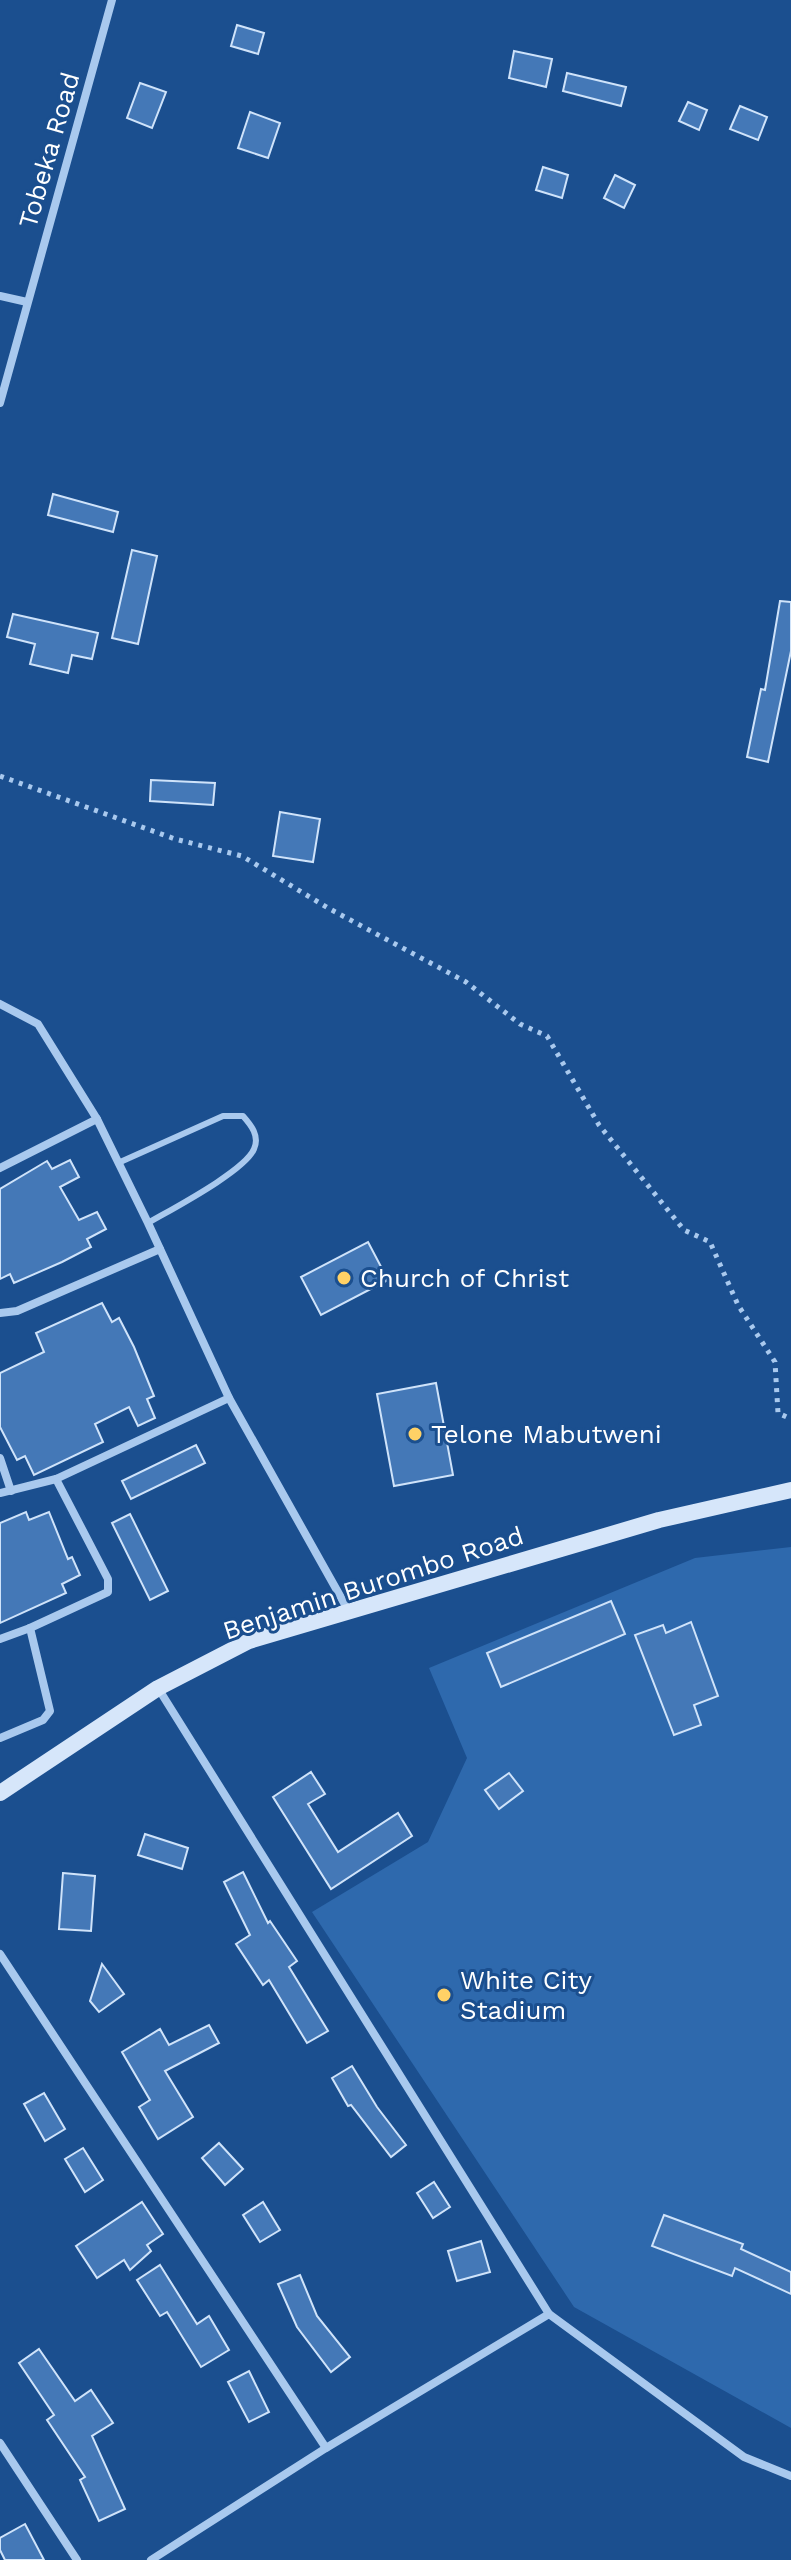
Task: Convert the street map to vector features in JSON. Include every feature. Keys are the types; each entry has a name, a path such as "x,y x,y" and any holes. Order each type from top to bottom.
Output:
{"street":[{"name":"Tobeka Road","path":"0,403 112,0"},
{"path":"0,296 27,302"},
{"path":"0,1004 38,1024 97,1119 229,1398 348,1610"},
{"path":"0,1168 97,1119"},
{"path":"0,1313 17,1311 160,1249"},
{"path":"0,1493 56,1479 229,1398"},
{"path":"0,1458 11,1491"},
{"path":"0,1639 108,1592 108,1579 56,1479"},
{"name":"Benjamin Burombo Road","path":"0,1793 158,1688 249,1641 659,1520 791,1490"},
{"path":"0,1738 43,1720 50,1711 30,1628"},
{"path":"158,1688 549,2314 744,2457 791,2476"},
{"path":"0,1954 326,2448"},
{"path":"151,2560 326,2448 549,2314"},
{"path":"0,2443 77,2560"}],"lane":[{"path":"118,1163 223,1116 243,1116 255,1130 256,1147 244,1163 148,1223"}],"path":[{"path":"0,776 175,839 242,856 328,908 466,982 520,1024 547,1036 599,1125 684,1230 710,1242 738,1305 775,1362 778,1413 791,1419"}],"shaded area":[{"name":"White City Stadium","path":"791,1547 791,2428 574,2307 312,1912 428,1842 467,1758 429,1668 695,1558"}],"building":[{"path":"237,25 264,33 258,54 231,46"},
{"path":"514,51 552,59 546,87 509,78"},
{"path":"567,73 626,87 621,106 563,91"},
{"path":"140,83 166,92 152,128 127,118"},
{"path":"688,102 707,110 699,130 679,121"},
{"path":"740,106 767,117 758,140 730,129"},
{"path":"250,112 280,123 268,158 238,148"},
{"path":"543,167 568,175 562,198 536,190"},
{"path":"615,175 635,185 624,208 604,198"},
{"path":"53,494 118,512 113,532 48,515"},
{"path":"132,550 157,556 138,644 112,638"},
{"path":"780,601 791,602 791,651 768,762 747,757 761,689 765,690"},
{"path":"13,614 98,633 92,659 72,655 68,673 30,664 35,644 7,637"},
{"path":"151,780 215,783 213,805 150,801"},
{"path":"280,812 320,819 313,862 273,856"},
{"path":"70,1160 79,1177 60,1187 79,1220 97,1212 106,1229 87,1239 91,1247 62,1262 14,1283 10,1274 0,1279 0,1189 47,1161 52,1169"},
{"name":"Church of Christ","path":"368,1242 388,1280 321,1315 301,1277"},
{"path":"102,1303 112,1322 119,1318 134,1347 154,1396 147,1399 155,1418 138,1426 129,1407 95,1424 103,1442 34,1475 25,1456 17,1460 0,1427 0,1373 44,1352 36,1333"},
{"name":"Telone Mabutweni","path":"436,1383 453,1475 394,1486 377,1394"},
{"path":"196,1445 205,1463 131,1499 122,1481"},
{"path":"26,1512 29,1520 49,1512 68,1559 72,1557 80,1575 62,1584 66,1593 0,1623 0,1523"},
{"path":"130,1514 168,1591 150,1600 112,1523"},
{"path":"611,1601 625,1634 501,1687 487,1653"},
{"path":"691,1622 718,1696 694,1705 701,1725 674,1735 635,1635 663,1625 666,1633"},
{"path":"311,1772 325,1794 308,1804 338,1852 398,1813 412,1836 331,1889 273,1797"},
{"path":"509,1773 523,1791 499,1809 485,1790"},
{"path":"145,1834 188,1848 182,1869 138,1855"},
{"path":"243,1872 268,1923 270,1921 297,1961 289,1967 328,2031 307,2043 269,1980 263,1985 236,1944 250,1935 224,1882"},
{"path":"63,1873 95,1876 91,1931 59,1929"},
{"path":"102,1964 124,1994 99,2012 90,2001"},
{"path":"209,2025 219,2043 165,2071 193,2117 158,2139 139,2107 150,2100 122,2052 160,2029 169,2045"},
{"path":"352,2066 377,2107 406,2145 391,2157 351,2105 348,2106 332,2078"},
{"path":"44,2093 65,2129 45,2141 24,2104"},
{"path":"219,2143 243,2169 225,2185 202,2158"},
{"path":"83,2148 103,2180 85,2192 65,2159"},
{"path":"434,2182 450,2207 433,2218 417,2193"},
{"path":"142,2202 163,2234 147,2245 151,2251 130,2270 124,2260 97,2278 76,2246"},
{"path":"263,2202 280,2230 260,2242 243,2215"},
{"path":"664,2215 743,2244 741,2249 791,2272 791,2294 735,2268 732,2276 652,2246"},
{"path":"481,2241 490,2272 457,2281 448,2251"},
{"path":"160,2265 197,2324 209,2316 229,2350 201,2367 167,2312 160,2316 137,2280"},
{"path":"300,2275 317,2316 350,2357 331,2372 297,2327 278,2284"},
{"path":"39,2349 75,2401 91,2390 113,2423 92,2436 125,2509 99,2521 80,2480 85,2477 47,2420 54,2415 19,2363"},
{"path":"249,2371 269,2412 249,2422 228,2382"},
{"path":"25,2524 44,2560 5,2560 0,2550 0,2538"}],"place":[{"name":"Church of Christ","path":"344,1278"},
{"name":"Telone Mabutweni","path":"415,1434"},
{"name":"White City Stadium","path":"444,1995"}]}
